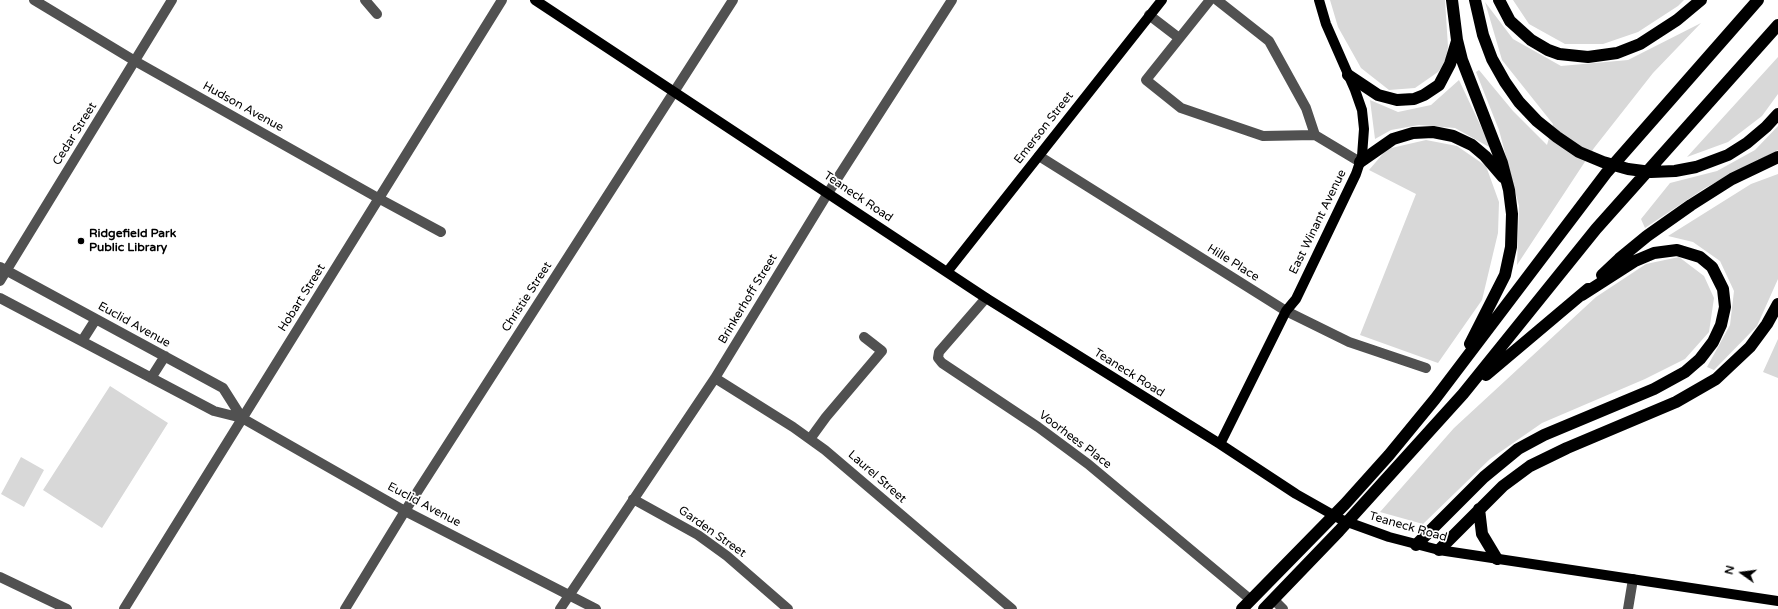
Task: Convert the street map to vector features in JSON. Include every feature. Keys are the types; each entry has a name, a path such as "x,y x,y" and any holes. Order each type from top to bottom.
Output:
{"highway":[{"path":"1452,0 1457,40 1469,80 1507,183 1511,206 1512,230 1507,268 1502,284 1481,320 1459,368"},
{"path":"1475,0 1483,35 1492,60 1505,82 1528,112 1547,130 1579,152 1603,162 1640,171 1669,171 1696,167 1728,155 1756,136 1778,114"},
{"path":"1499,0 1510,21 1531,40 1548,50 1559,54 1588,58 1617,53 1640,44 1677,20 1701,0"},
{"path":"1242,609 1345,504 1389,454 1459,368 1607,172 1758,0"},
{"path":"1264,609 1359,510 1463,394 1596,228 1778,25"},
{"path":"1348,75 1378,95 1397,100 1414,99 1432,90 1442,81 1450,64 1457,40"},
{"path":"1360,162 1393,139 1413,133 1439,132 1454,136 1472,145 1488,159 1507,183"},
{"path":"1463,394 1582,295 1619,259 1676,215 1732,179 1778,157"},
{"path":"1416,545 1494,467 1518,449 1544,435 1654,389 1686,372 1700,359 1713,342 1721,325 1725,307 1723,289 1712,267 1700,257 1677,250 1654,253 1635,261 1582,295"},
{"path":"1439,550 1508,482 1541,460 1676,402 1716,379 1750,348 1767,324 1778,304"},
{"path":"1479,509 1482,534 1497,559"}],"main road":[{"name":"Teaneck Road","path":"535,0 986,298 1220,444 1296,494 1342,520 1389,537 1439,550 1778,601"},
{"name":"Emerson Street","path":"947,272 1162,0"},
{"path":"1315,0 1326,24"},
{"name":"East Winant Avenue","path":"1220,444 1286,311 1296,299 1356,174 1360,162 1364,138 1364,119 1359,100 1326,24 1319,0"}],"street":[{"name":"Hudson Avenue","path":"34,0 135,61 441,232"},
{"name":"Cedar Street","path":"0,281 3,269 172,0"},
{"path":"365,0 377,14"},
{"name":"Hobart Street","path":"124,609 502,0"},
{"name":"Christie Street","path":"345,609 405,511 733,0"},
{"name":"Brinkerhoff Street","path":"560,609 715,378 828,193 952,0"},
{"path":"1210,0 1146,80 1181,108 1264,136 1315,135 1360,162"},
{"path":"1217,0 1269,41 1306,108 1315,135"},
{"path":"1149,15 1179,38"},
{"name":"Hille Place","path":"1039,156 1286,311 1349,342 1426,368"},
{"name":"Euclid Avenue","path":"3,269 223,388 242,418"},
{"name":"Euclid Avenue","path":"0,298 214,411 242,418 405,511 596,609"},
{"name":"Voorhees Place","path":"986,298 939,352 938,358 942,364 1038,427 1088,464 1251,600"},
{"path":"82,341 96,319"},
{"path":"810,439 826,417 882,351 864,337"},
{"path":"151,378 165,356"},
{"name":"Laurel Street","path":"715,378 810,439 847,468 1012,609"},
{"name":"Garden Street","path":"634,500 667,517 709,543 727,556 788,609"},
{"path":"0,577 67,609"},
{"path":"1628,609 1633,579"},
{"path":"1273,600 1283,609"}],"shaded area":[{"path":"1330,0 1445,0 1448,47 1446,58 1441,68 1438,72 1415,88 1389,90 1361,68 1338,27"},
{"path":"1513,0 1684,0 1678,6 1638,32 1603,44 1565,44 1529,24"},
{"path":"1485,2 1513,39 1561,66 1628,60 1701,23 1653,73 1594,148 1517,265 1519,206 1499,130 1476,72 1479,70 1513,111 1547,145 1553,124 1502,60"},
{"path":"1778,57 1778,94 1762,116 1728,142 1687,157"},
{"path":"1459,80 1491,148 1455,128 1419,125 1391,130 1375,139 1370,100 1398,112 1431,105"},
{"path":"1778,126 1778,150 1705,188 1645,228 1641,219 1670,183 1717,171 1755,150"},
{"path":"1426,140 1457,146 1486,166 1499,202 1498,233 1482,300 1438,363 1360,335 1416,194 1369,170 1387,149"},
{"path":"1778,174 1778,279 1757,326 1714,370 1707,367 1730,325 1734,291 1720,261 1693,242 1668,236 1751,184"},
{"path":"1679,257 1704,276 1714,298 1709,332 1685,359 1645,379 1542,423 1490,459 1423,524 1380,512 1454,428 1596,297 1646,264"},
{"path":"1778,339 1778,378 1763,372"},
{"path":"110,386 168,423 102,528 43,490"},
{"path":"21,457 44,470 24,507 1,494"}],"place":[{"name":"Ridgefield Park Public Library","path":"81,241"}]}
